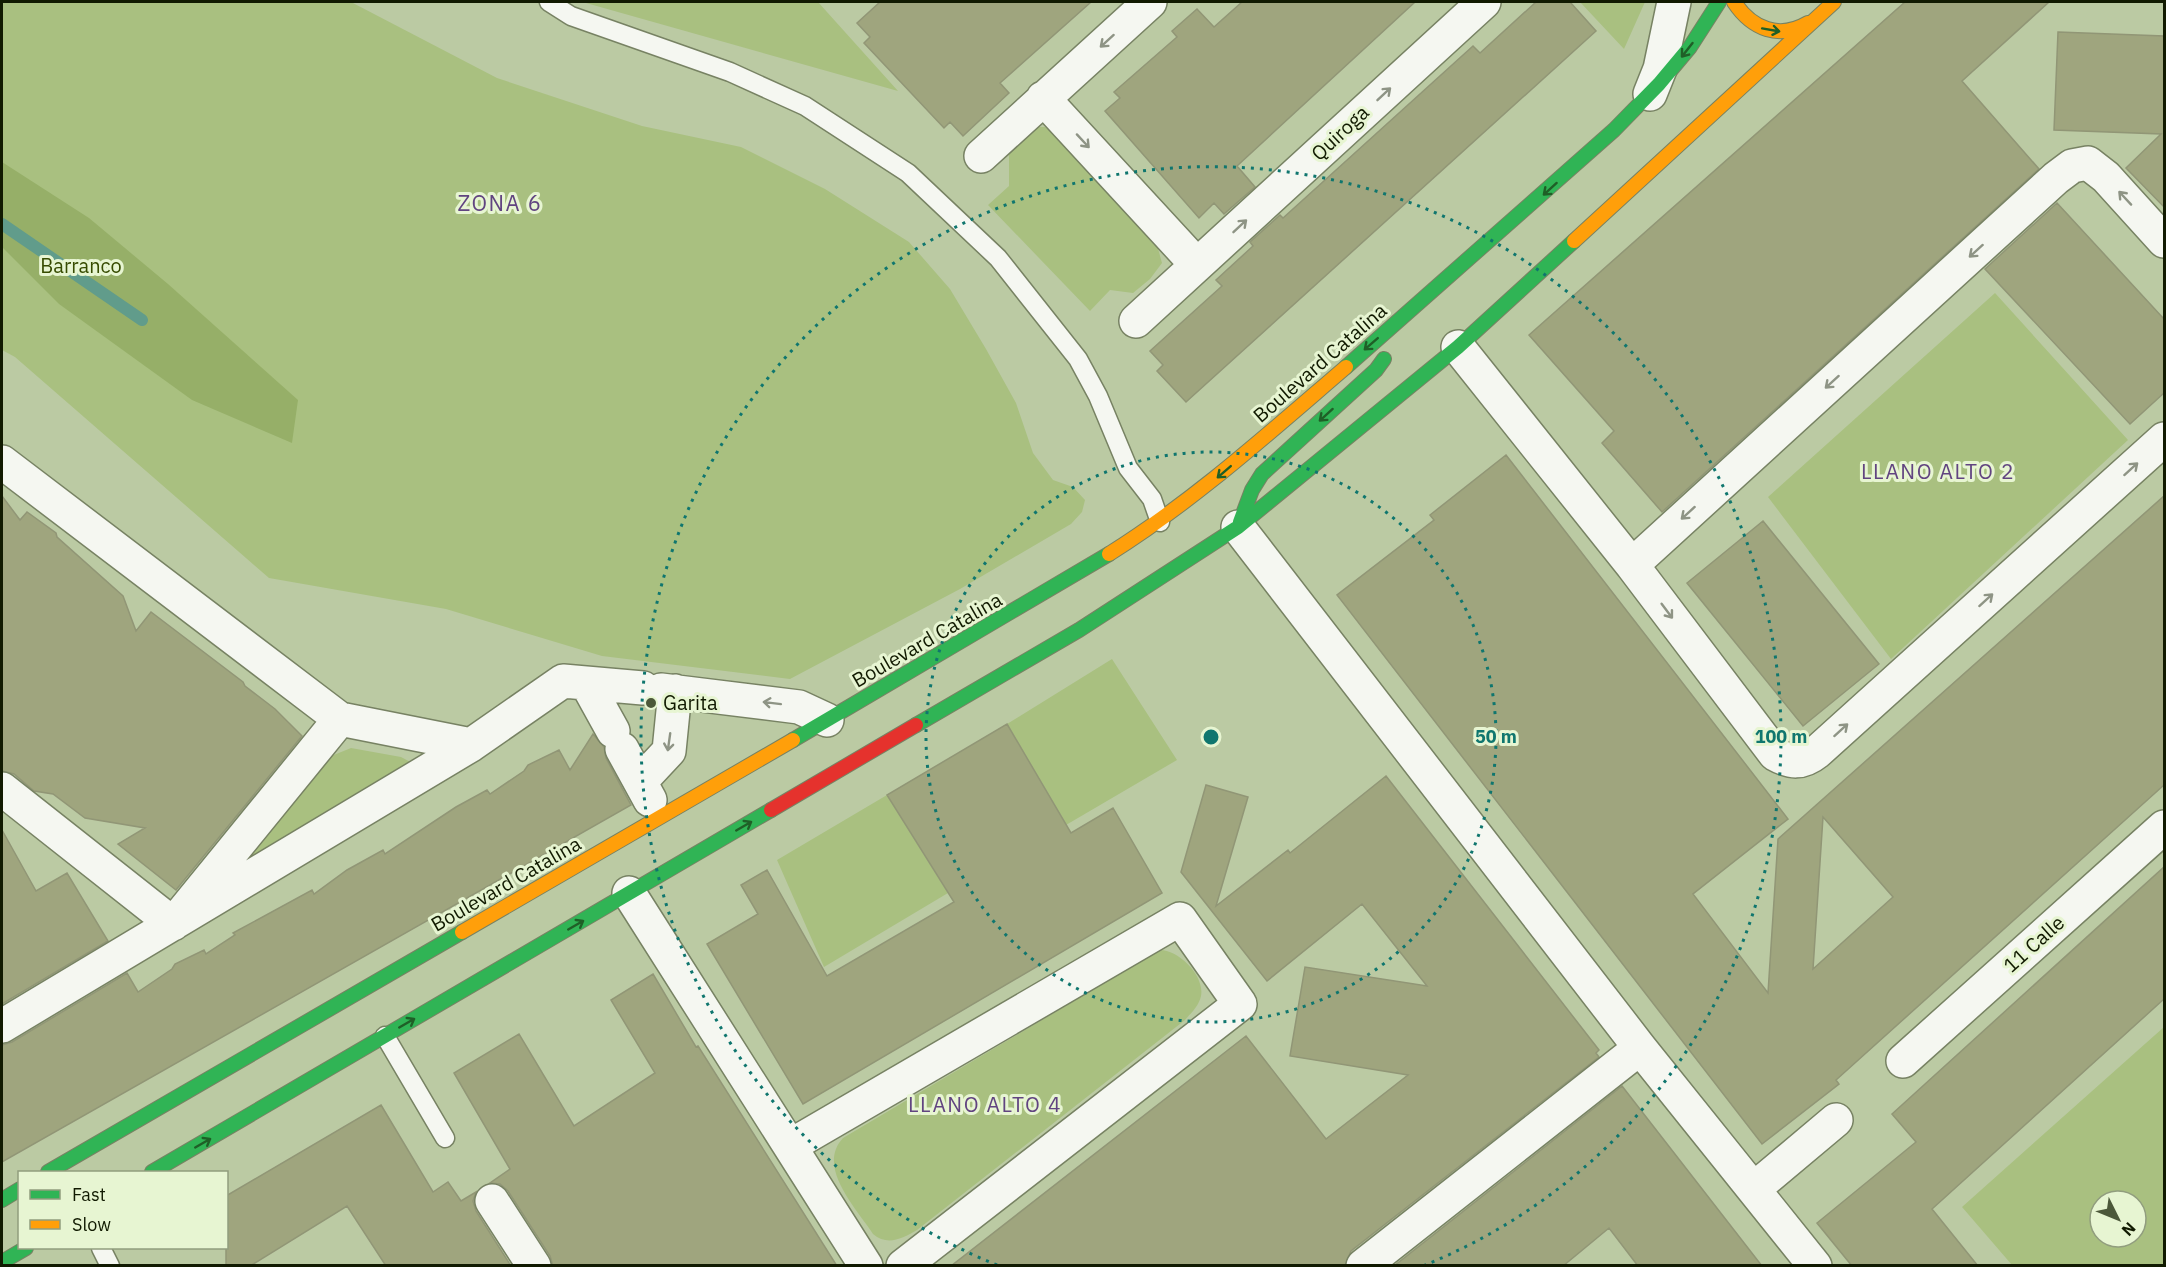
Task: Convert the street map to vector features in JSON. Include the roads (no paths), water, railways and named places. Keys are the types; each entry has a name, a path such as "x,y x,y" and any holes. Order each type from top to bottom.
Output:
{"street":[{"path":"981,156 1150,2"},
{"name":"Quiroga","path":"1136,321 1484,2"},
{"path":"1650,94 1660,69 1674,2"},
{"name":"Boulevard Catalina","path":"51,1171 1054,588 1160,522 1214,480 1522,214 1650,94 1690,47 1719,2"},
{"path":"1734,2 1741,14 1754,25 1769,31 1786,32 1803,27 1816,17 1827,2"},
{"path":"155,1171 1079,630 1238,527 1458,347 1756,71 1834,2"},
{"path":"1044,98 1197,265"},
{"path":"1632,565 2047,186 2072,166 2088,163 2106,177 2164,241"},
{"path":"1238,527 1252,490 1262,474 1376,370 1389,352 1398,321"},
{"path":"1458,347 1632,565 1775,754 1790,762 1807,760 2164,439"},
{"path":"2,462 340,719 471,745"},
{"path":"1238,527 1640,1048 1755,1188 1815,1266"},
{"path":"2,1026 471,745 563,681 799,706 827,720"},
{"path":"587,684 660,817"},
{"path":"640,782 669,751 659,690"},
{"path":"173,924 340,719"},
{"path":"2,789 173,924"},
{"name":"11 Calle","path":"1903,1062 2164,827"},
{"path":"629,893 866,1266"},
{"path":"790,1146 1180,919 1240,1004 903,1266"},
{"path":"1363,1266 1640,1048"},
{"path":"1755,1188 1836,1120"},
{"path":"2,1200 18,1190"},
{"path":"492,1201 534,1266"},
{"path":"2,1262 24,1249"}],"lane":[{"path":"549,2 571,16 730,72 805,106 908,173 998,258 1078,359 1098,396 1128,468 1152,500 1160,522"},
{"path":"385,1036 445,1138"},
{"path":"102,1249 110,1266"}],"waterway":[{"path":"2,224 142,320"}],"place":[{"name":"Garita","path":"651,703"}],"district":[{"name":"ZONA 6","path":"500,203"},
{"name":"LLANO ALTO 2","path":"1938,472"},
{"name":"LLANO ALTO 4","path":"985,1105"}],"park label":[{"name":"Barranco","path":"81,266"}]}
